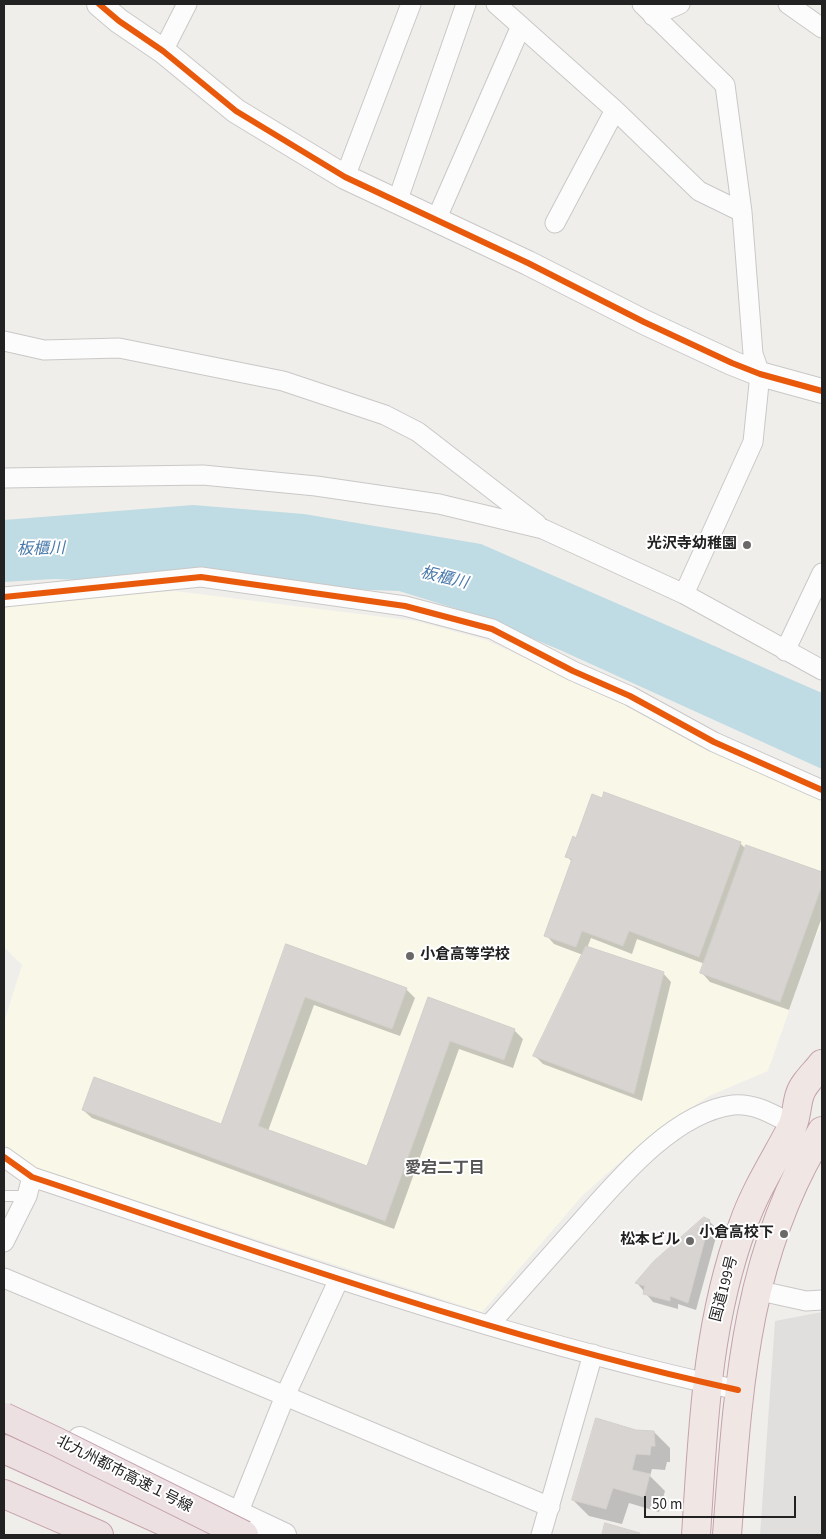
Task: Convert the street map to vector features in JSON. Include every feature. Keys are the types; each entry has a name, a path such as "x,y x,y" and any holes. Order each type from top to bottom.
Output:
{"highway":[{"name":"国道199号","path":"696,1535 706,1383 714,1329 726,1279 743,1225 765,1174 793,1125 800,1092 822,1064"},
{"path":"793,1125 822,1091"},
{"name":"国道199号","path":"727,1535 738,1390 746,1337 756,1290 772,1241 800,1171 822,1131"},
{"name":"北九州都市高速１号線","path":"4,1418 241,1524"},
{"name":"北九州都市高速１号線","path":"4,1449 194,1535"},
{"path":"4,1459 167,1535"},
{"path":"4,1496 98,1535"}],"street":[{"path":"99,4 119,21 163,51 236,111 345,177 528,263 644,322 760,374 822,391"},
{"path":"163,51 187,4"},
{"path":"345,177 411,4"},
{"path":"397,202 466,4"},
{"path":"496,4 615,110 699,191 742,212"},
{"path":"647,10 680,4"},
{"path":"788,4 822,28"},
{"path":"647,10 725,86 742,212 753,354 760,374 753,442 684,594"},
{"path":"436,220 521,26"},
{"path":"555,223 615,110"},
{"path":"4,341 44,350 120,348 283,381 385,415 418,432 544,529"},
{"path":"4,478 203,475 316,486 439,504 544,529 684,594 822,670"},
{"path":"785,651 822,573"},
{"path":"4,598 201,577 405,606 492,629 573,671 630,696 714,742 822,790"},
{"path":"489,1326 618,1180 645,1153 673,1132 694,1120 732,1105 748,1105 766,1110 793,1125"},
{"path":"4,1157 32,1177 339,1279 489,1326 738,1390"},
{"path":"4,1242 26,1196 32,1177"},
{"path":"4,1278 550,1507"},
{"path":"230,1535 241,1524 285,1396 339,1279"},
{"path":"756,1290 806,1301 822,1300"},
{"path":"542,1535 593,1354"},
{"path":"4,1403 241,1524 284,1535"},
{"path":"4,1496 85,1535"}],"lane":[{"path":"4,1196 26,1196"}],"shaded area":[{"name":"小倉高等学校","path":"174,591 416,621 486,640 822,796 822,924 812,945 768,1071 709,1096 648,1137 582,1196 482,1312 29,1166 4,1149 4,1022 22,965 4,947 4,604"},
{"path":"822,1312 822,1535 760,1535 775,1321"}],"water":[{"name":"板櫃川","path":"193,505 304,514 481,544 822,693 822,769 560,650 473,614 399,591 54,579 4,582 4,520"}],"building":[{"path":"604,792 741,842 699,957 629,931 623,946 582,931 576,947 544,936 572,859 565,857 573,836 576,838 592,794 602,798"},
{"path":"746,845 822,872 822,885 780,1002 700,973"},
{"path":"286,944 407,988 392,1029 305,997 258,1126 367,1166 428,997 515,1029 504,1060 450,1041 385,1221 82,1110 94,1077 221,1124"},
{"path":"586,946 664,972 634,1094 533,1056"},
{"name":"松本ビル","path":"704,1217 710,1220 688,1303 670,1296 670,1301 643,1294 645,1286 635,1283 653,1262"},
{"path":"596,1418 636,1430 654,1431 655,1446 651,1446 650,1455 636,1454 632,1470 650,1474 644,1497 613,1488 606,1509 572,1500"},
{"path":"605,1523 640,1533 639,1535 602,1535"}],"cycle path":[{"path":"99,4 119,21 163,51 236,111 345,177 528,263 644,322 732,363 760,374 822,391"},
{"path":"4,597 201,577 405,606 492,629 573,671 630,696 714,742 822,790"},
{"path":"4,1157 32,1177 382,1293 559,1346 738,1390"}],"place":[{"name":"光沢寺幼稚園","path":"747,545"},
{"name":"小倉高等学校","path":"410,956"},
{"name":"小倉高校下","path":"784,1234"},
{"name":"松本ビル","path":"690,1241"}],"district":[{"name":"愛宕二丁目","path":"445,1169"}]}
